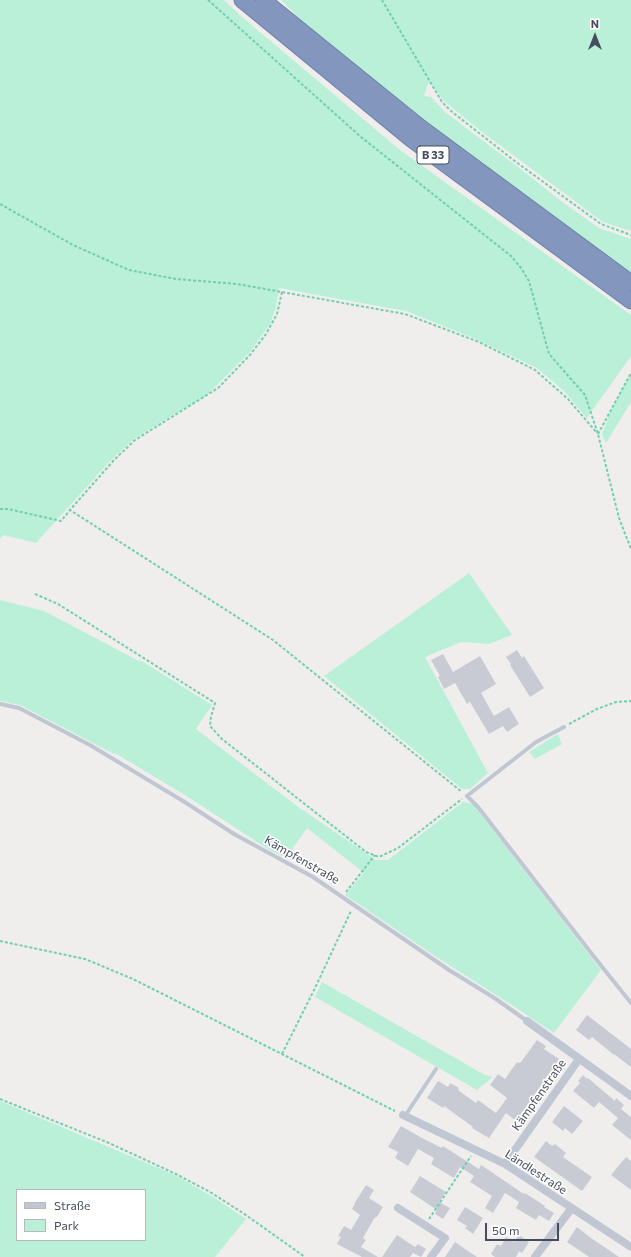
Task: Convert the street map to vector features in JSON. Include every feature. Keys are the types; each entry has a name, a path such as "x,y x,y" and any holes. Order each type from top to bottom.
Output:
{"highway":[{"name":"B 33","path":"242,0 411,139 631,301"},
{"name":"B 33","path":"263,0 420,127 631,283"}],"street":[{"name":"Kämpfenstraße","path":"527,1021 631,1096"},
{"name":"Kämpfenstraße","path":"505,1164 579,1059"},
{"name":"Ländlestraße","path":"404,1116 505,1164 571,1209 631,1247"},
{"path":"398,1208 445,1238 431,1257"},
{"path":"535,1257 571,1209"}],"lane":[{"name":"Kämpfenstraße","path":"0,704 19,708 90,744 234,834 313,877 449,970 496,999 527,1021"},
{"path":"564,727 536,742 467,796 478,807 594,958 631,1003"},
{"path":"404,1116 436,1069"}],"path":[{"path":"208,0 361,137 511,256 521,268 529,281 549,354 585,395 598,434 619,518 631,549"},
{"path":"382,0 442,102 451,111 516,162 601,224 631,235"},
{"path":"0,204 73,245 129,270 176,279 237,284 405,314 479,342 535,370 568,399 598,434"},
{"path":"0,509 8,509 61,521 114,460 135,440 218,388 250,355 266,334 277,314 282,292"},
{"path":"598,434 631,373"},
{"path":"35,594 58,604 215,703 210,726 222,739 366,852 380,857 398,848 467,796 273,640 70,510"},
{"path":"564,727 597,709 616,702 631,701"},
{"path":"342,897 375,855"},
{"path":"282,1054 354,906"},
{"path":"0,941 85,959 133,979 404,1116"},
{"path":"0,1099 109,1142 176,1174 210,1192 243,1213 305,1257"},
{"path":"425,1225 475,1151"}],"green space":[{"path":"0,0 224,0 242,17 400,150 631,315 631,356 587,418 564,391 537,368 471,337 406,311 279,288 276,307 270,324 250,352 206,396 134,439 111,460 36,543 4,535 0,539"},
{"path":"281,0 631,0 631,231 603,222 482,132 444,101 429,81 424,96 431,97 445,112 557,198 599,228 631,239 631,275 450,142 313,32"},
{"path":"631,374 631,402 606,443 602,434 611,410"},
{"path":"469,573 512,635 489,644 461,642 425,657 488,773 470,789 462,789 324,676"},
{"path":"0,600 44,611 139,661 136,666 140,660 212,705 196,729 297,806 376,860 388,860 463,802 473,804 601,970 554,1033 435,956 345,895 364,873 307,828 286,858 268,849 185,795 115,753 114,754 20,705 0,701"},
{"path":"558,734 562,744 535,759 529,752"},
{"path":"322,982 485,1075 493,1077 477,1090 315,997"},
{"path":"0,1101 175,1175 213,1197 246,1219 215,1257 0,1257"}],"building":[{"path":"517,650 522,658 524,656 544,688 530,697 506,657"},
{"path":"443,654 453,672 480,656 496,684 481,693 494,716 509,707 519,724 507,732 503,726 489,734 470,702 467,704 455,683 444,689 438,677 440,676 431,660"},
{"path":"587,1015 631,1049 631,1067 592,1037 589,1040 576,1030"},
{"path":"537,1040 546,1046 544,1049 559,1059 516,1121 506,1113 489,1138 472,1128 473,1127 444,1106 443,1108 427,1098 438,1081 448,1087 450,1083 459,1088 458,1090 476,1103 478,1100 496,1113 507,1098 490,1085 498,1074 505,1079 517,1062 521,1062"},
{"path":"583,1075 615,1101 616,1098 624,1105 621,1109 631,1117 631,1140 612,1125 618,1118 599,1102 594,1108 573,1091 580,1083 578,1081"},
{"path":"564,1106 583,1121 572,1134 565,1128 563,1131 552,1122"},
{"path":"401,1126 442,1148 443,1146 479,1169 481,1165 554,1213 549,1221 539,1215 536,1220 516,1208 519,1202 505,1193 493,1213 485,1208 492,1196 470,1182 474,1176 460,1167 454,1178 431,1164 434,1158 418,1149 408,1166 395,1158 398,1152 388,1147"},
{"path":"546,1141 552,1146 555,1144 566,1153 563,1157 592,1177 582,1191 534,1157"},
{"path":"626,1157 631,1161 631,1190 611,1175"},
{"path":"420,1176 446,1192 439,1202 450,1208 443,1219 435,1214 437,1210 410,1192"},
{"path":"366,1185 374,1190 369,1198 383,1207 376,1218 375,1217 363,1238 366,1240 361,1247 378,1257 362,1257 337,1244 341,1237 338,1236 344,1226 351,1230 360,1215 352,1209"},
{"path":"465,1207 483,1218 473,1234 465,1228 467,1226 457,1220"},
{"path":"577,1227 619,1257 589,1257 567,1242"},
{"path":"397,1235 415,1247 418,1244 426,1249 421,1257 413,1253 410,1257 382,1257"},
{"path":"519,1235 529,1242 522,1253 519,1251 516,1257 495,1257 491,1254 497,1244 501,1246 506,1237 514,1242"},
{"path":"455,1242 465,1249 477,1257 445,1257"}]}
